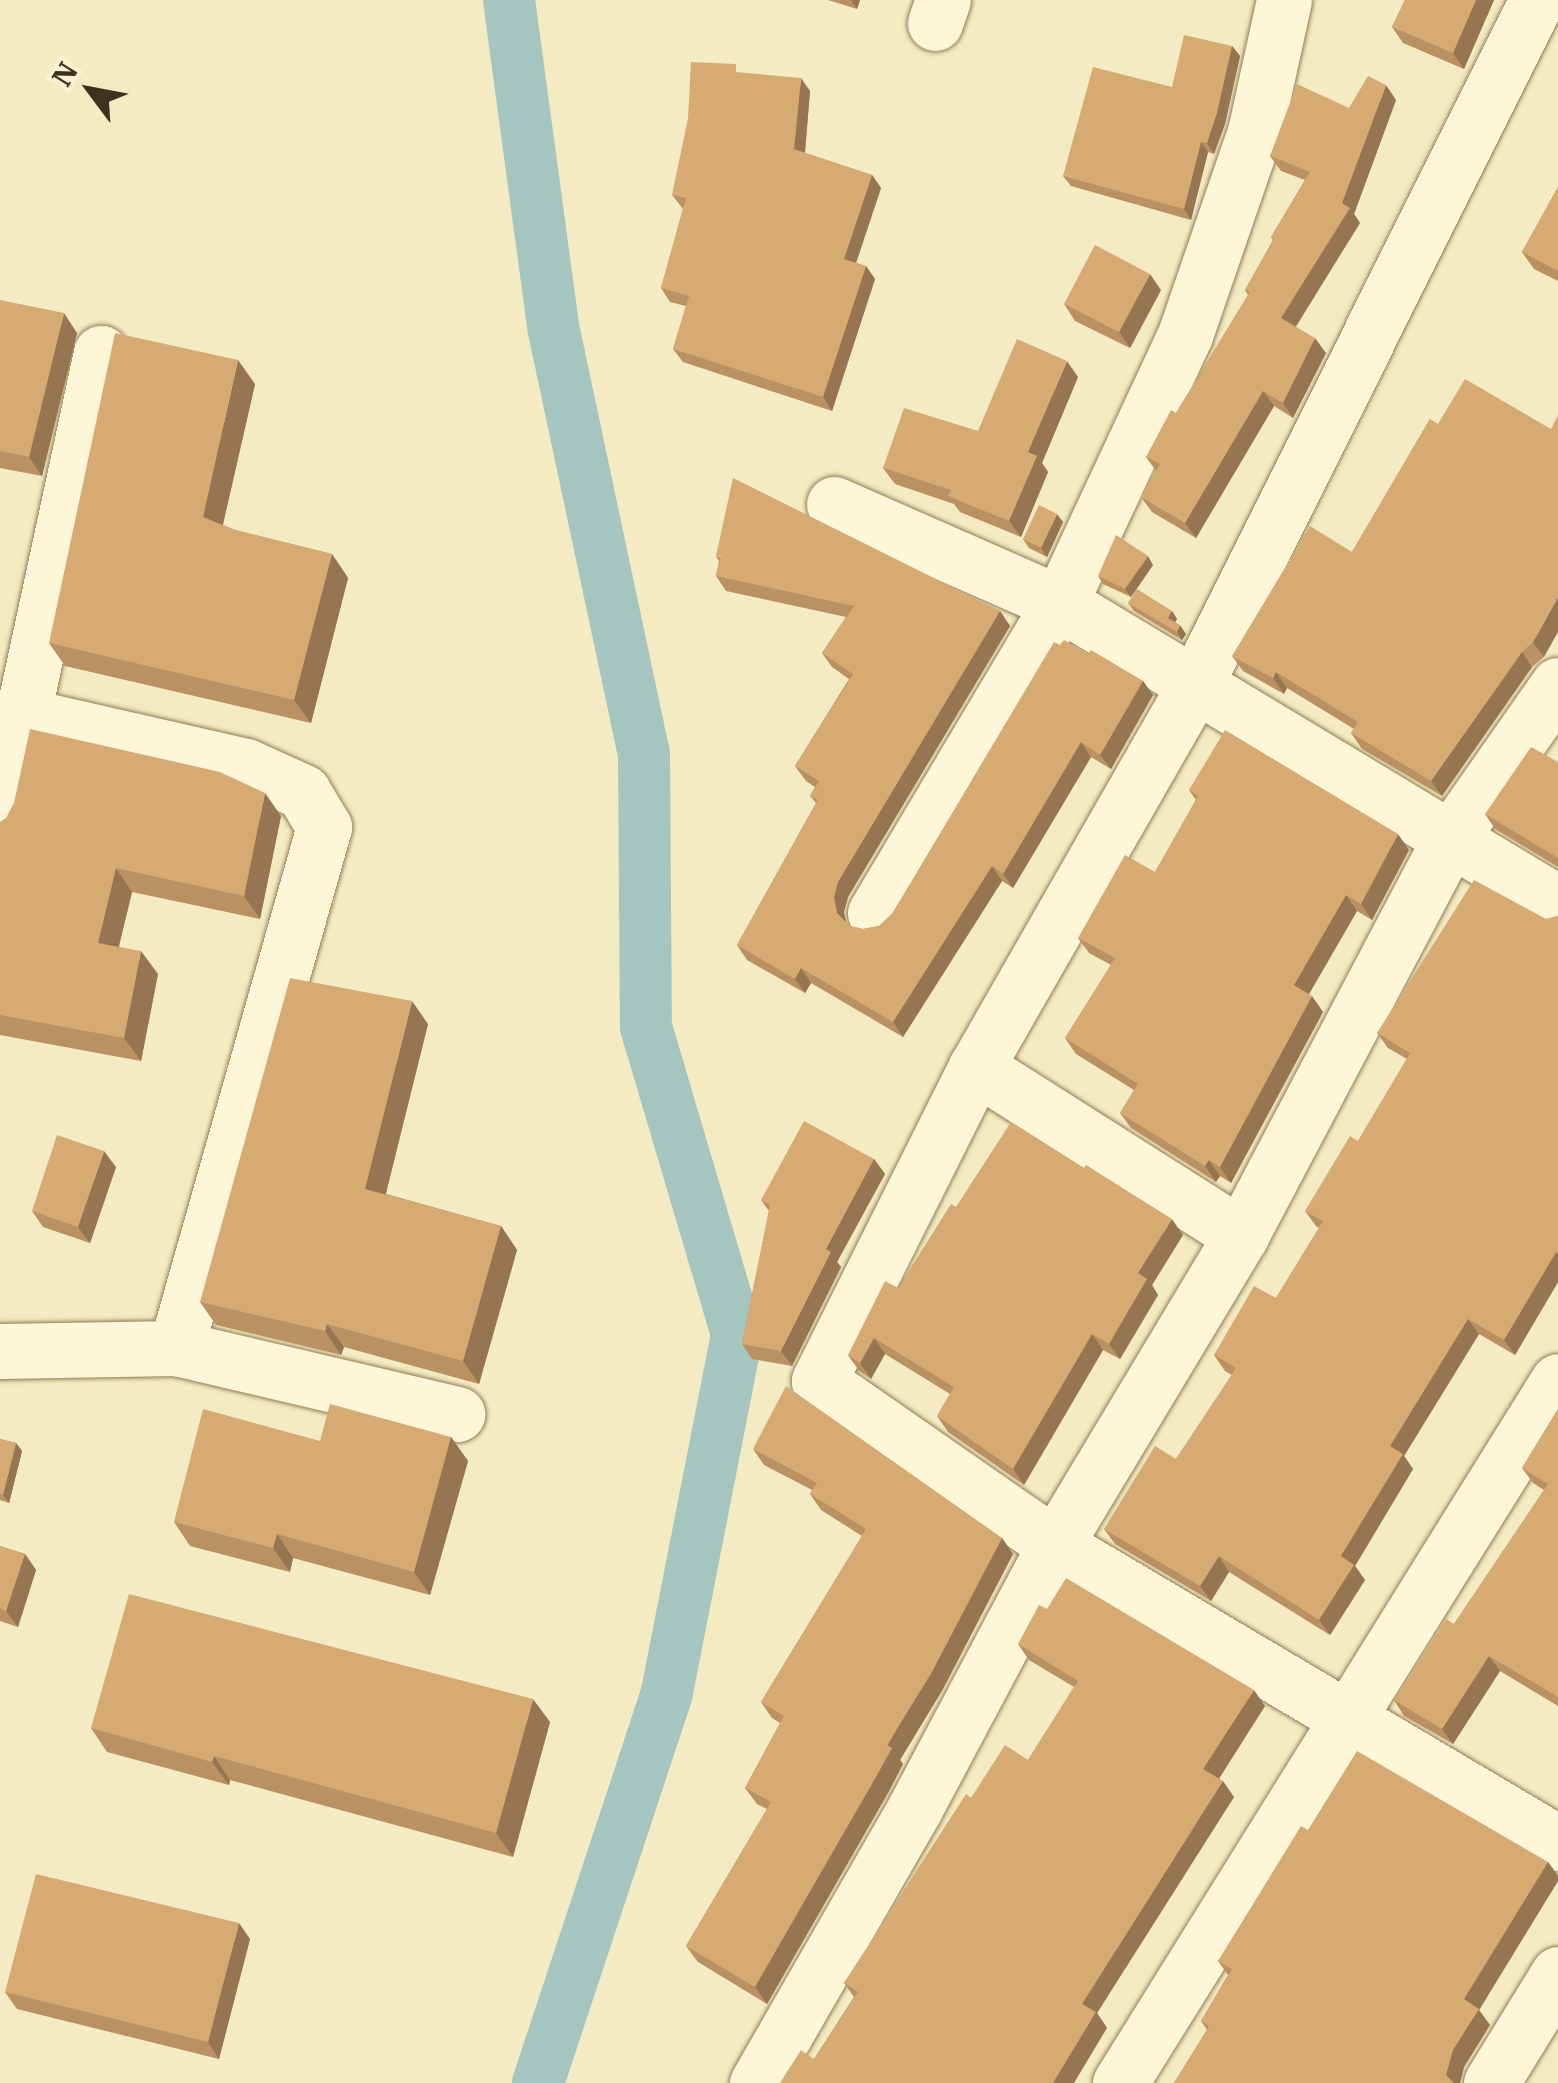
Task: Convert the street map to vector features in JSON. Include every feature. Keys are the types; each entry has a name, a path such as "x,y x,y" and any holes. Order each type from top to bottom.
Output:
{"street":[{"path":"875,913 1060,603 1185,336 1255,132 1284,0"},
{"path":"1537,0 1195,686 976,1067 819,1381 1054,1546 1558,1843"},
{"path":"0,820 100,353"},
{"path":"834,504 1060,603 1558,904"},
{"path":"757,2083 915,1808 1054,1546 1242,1236 1450,839 1558,685"},
{"path":"22,715 246,766 303,792 324,827 176,1348"},
{"path":"976,1067 1242,1236"},
{"path":"0,1350 176,1348 457,1414"},
{"path":"1120,2083 1345,1716 1558,1381"},
{"path":"1491,2083 1558,1974"}],"building":[{"path":"1405,0 1476,0 1453,53 1392,27"},
{"path":"1184,35 1232,46 1217,113 1207,143 1201,142 1184,209 1063,176 1093,67 1172,87"},
{"path":"691,62 736,64 736,72 801,78 794,149 872,175 844,259 866,266 823,397 673,349 689,296 661,288 686,198 672,195 688,118"},
{"path":"1368,76 1386,85 1342,203 1350,208 1281,318 1315,338 1283,403 1263,391 1185,523 1141,497 1160,464 1146,457 1171,410 1176,413 1250,292 1245,290 1274,239 1271,237 1310,172 1270,156 1297,84 1349,108"},
{"path":"1558,187 1558,271 1522,252"},
{"path":"1095,245 1150,274 1119,332 1064,304"},
{"path":"0,300 64,313 29,457 0,451"},
{"path":"115,333 238,360 203,517 235,530 332,554 294,700 49,643"},
{"path":"1017,339 1067,361 1028,452 1037,456 1009,521 948,496 951,490 883,468 904,408 978,431"},
{"path":"1465,379 1551,429 1558,415 1558,597 1533,642 1431,781 1351,733 1358,722 1276,672 1273,678 1232,656 1310,526 1352,552 1430,419 1438,424"},
{"path":"733,478 1000,611 838,882 834,897 837,913 850,926 879,926 892,914 1054,642 1060,645 1064,640 1088,654 1091,650 1143,681 1100,755 1081,742 1003,874 992,866 893,1022 801,968 795,979 737,945 818,800 810,796 819,781 795,766 853,674 822,653 854,606 716,576 721,556 716,556"},
{"path":"1039,505 1057,514 1041,548 1023,539"},
{"path":"1116,535 1148,556 1125,589 1098,576"},
{"path":"1137,589 1172,611 1168,618 1180,625 1177,632 1128,603"},
{"path":"30,729 220,772 265,793 244,896 116,868 98,943 141,951 124,1038 0,1015 0,822 14,803"},
{"path":"1225,730 1398,834 1361,904 1346,895 1294,985 1312,996 1220,1167 1209,1160 1205,1166 1120,1113 1138,1084 1065,1038 1115,958 1078,938 1125,855 1155,872 1198,796 1189,790"},
{"path":"1531,747 1558,762 1558,858 1485,814"},
{"path":"1474,880 1546,919 1558,916 1558,1253 1504,1340 1468,1319 1390,1446 1403,1454 1341,1556 1354,1565 1319,1620 1219,1556 1200,1586 1104,1529 1155,1446 1176,1459 1236,1368 1214,1355 1254,1286 1276,1298 1323,1221 1305,1211 1350,1136 1358,1141 1410,1053 1377,1033"},
{"path":"290,978 412,1001 365,1189 501,1226 463,1361 327,1324 325,1331 200,1302"},
{"path":"804,1121 874,1159 826,1249 831,1252 781,1351 742,1344 770,1205 761,1200"},
{"path":"1011,1122 1172,1219 1138,1273 1147,1279 1109,1344 1092,1334 1013,1469 937,1416 954,1387 874,1338 860,1363 848,1355 885,1281 898,1288 951,1204 956,1207"},
{"path":"57,1135 104,1151 78,1227 32,1211"},
{"path":"786,1386 1002,1538 932,1672 887,1745 892,1748 755,1987 686,1946 771,1802 745,1788 784,1716 761,1702 866,1529 810,1494 817,1483 753,1449"},
{"path":"330,1404 451,1437 414,1572 277,1534 273,1548 174,1522 203,1409 320,1441"},
{"path":"1558,1409 1558,1697 1489,1656 1442,1729 1394,1700 1446,1619 1454,1624 1548,1484 1522,1468"},
{"path":"0,1439 16,1443 3,1495 0,1494"},
{"path":"0,1546 25,1554 6,1611 0,1608"},
{"path":"1066,1578 1254,1690 1203,1769 1223,1781 1082,2004 1096,2012 1053,2083 780,2083 801,2050 814,2059 858,1992 844,1983 966,1794 971,1798 1005,1745 1028,1760 1078,1681 1018,1644 1039,1605 1047,1609"},
{"path":"129,1594 533,1699 496,1833 214,1756 212,1762 91,1728"},
{"path":"1357,1751 1548,1862 1464,1999 1479,2009 1453,2050 1446,2075 1454,2083 1174,2083 1209,2026 1201,2021 1232,1969 1218,1961 1301,1826 1308,1830"},
{"path":"36,1874 239,1923 208,2042 5,1992"}],"waterway":[{"path":"509,0 554,331 644,753 646,1027 737,1335 667,1693 538,2083"}]}
